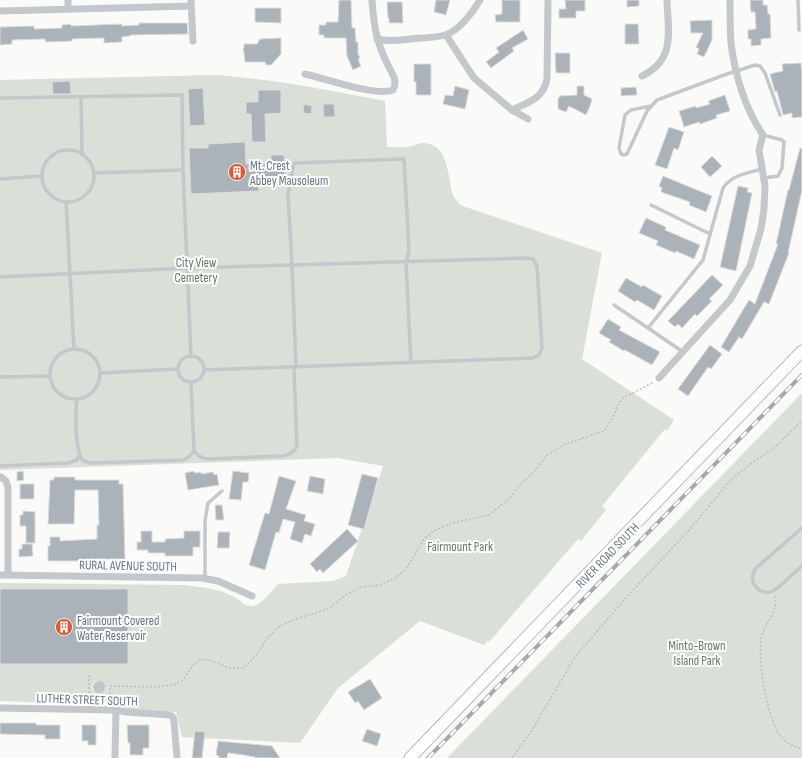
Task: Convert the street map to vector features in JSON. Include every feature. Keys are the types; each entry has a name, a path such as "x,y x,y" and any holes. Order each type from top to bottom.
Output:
{"main road":[{"name":"RIVER ROAD SOUTH","path":"410,758 802,351"}],"street":[{"path":"68,0 68,9"},
{"path":"305,74 365,89 382,92 392,91 395,85 395,79 384,58 377,39 373,22 372,0"},
{"path":"377,39 384,41 446,35 473,13 480,0"},
{"path":"512,110 539,96 545,88 547,79 548,0"},
{"path":"642,76 652,72 663,59 668,47 669,17 667,0"},
{"path":"659,378 730,300 750,266 761,229 765,186 759,150 763,135 754,122 736,71 731,42 730,0"},
{"path":"0,11 191,3 193,41"},
{"path":"446,35 474,78 512,110 528,119"},
{"path":"1,477 6,481 8,487 8,575"},
{"name":"RURAL AVENUE SOUTH","path":"0,575 205,578 218,581 252,596"},
{"name":"LUTHER STREET SOUTH","path":"0,708 112,710 165,714 172,717 175,728 178,758"},
{"path":"112,710 115,758"}],"lane":[{"path":"798,0 799,30"},
{"path":"651,106 631,110 625,115 619,148 621,154 627,154 647,111 658,100 665,96 755,65 760,66 765,73 780,115"},
{"path":"0,98 81,98 182,95 183,170 191,356"},
{"path":"81,98 82,154"},
{"path":"763,135 777,137 784,142 782,168 778,176 764,178"},
{"path":"67,150 82,154 88,159 94,173 94,180 91,188 87,194 73,201 66,202 58,200 52,196 43,184 43,168 47,161 59,152 67,150"},
{"path":"194,451 199,456 206,459 282,456 289,455 294,452 297,446 294,370 296,366 288,194 294,163 404,159 409,251 406,262 411,362"},
{"path":"648,328 701,264 722,188 734,177 763,168"},
{"path":"94,173 183,170"},
{"path":"0,179 42,176"},
{"path":"66,202 74,349"},
{"path":"651,205 710,234"},
{"path":"0,277 188,268 524,258 533,259 537,266 542,348 539,355 533,358 204,370"},
{"path":"614,305 683,352"},
{"path":"74,349 89,353 98,365 100,373 100,381 91,394 77,400 62,396 56,390 50,376 54,361 59,355 74,349"},
{"path":"191,356 195,357 201,362 204,370 200,378 191,382 180,377 178,369 180,361 191,356"},
{"path":"100,373 178,369"},
{"path":"0,377 50,376"},
{"path":"77,400 78,451 82,460 90,463 184,460 194,451 191,382"},
{"path":"0,466 68,463 77,460 80,456"},
{"path":"205,578 206,515 208,503 222,491"},
{"path":"802,528 755,569 752,580 756,588 762,592 773,591 802,566"}],"path":[{"path":"112,710 110,686 154,687 174,685 183,680 194,664 201,659 213,661 229,668 243,668 251,661 265,641 278,627 293,620 328,610 346,595 361,587 380,585 394,579 406,569 424,539 435,530 453,523 489,515 509,499 520,485 534,472 547,455 563,445 604,430 623,398 659,378"},
{"path":"512,758 534,727 575,657 624,600 690,529 729,482 774,448 802,420"},
{"path":"773,591 776,598 776,606 763,634 761,649 766,697 780,736 789,743 802,749"},
{"path":"89,674 89,702 96,702"}],"green space":[{"name":"City View Cemetery","path":"215,75 279,82 385,101 387,147 406,147 423,143 432,145 438,149 443,155 446,163 453,195 460,205 602,253 582,359 674,420 667,431 665,429 602,506 606,510 581,541 578,539 489,642 487,641 484,645 420,621 338,688 300,743 182,737 176,712 129,709 118,705 0,701 0,664 127,664 128,590 0,589 0,583 183,585 209,588 234,597 250,606 257,605 278,584 333,581 346,576 383,466 338,458 0,470 0,80","holes":["99,681 101,693 95,692 92,689 93,683"]},
{"name":"Minto-Brown Island Park","path":"802,393 802,758 447,758"}],"shaded area":[{"path":"101,681 104,682 104,692 97,693 94,692 93,685 94,682"}],"building":[{"path":"339,0 351,0 352,28 355,28 356,42 358,42 358,54 360,58 358,59 361,66 353,70 347,56 346,38 324,38 324,35 319,35 319,25 326,25 326,22 338,22"},
{"path":"436,0 450,0 446,15 434,12"},
{"path":"502,0 520,0 520,22 496,22 495,15 502,14"},
{"path":"565,0 585,0 585,11 576,11 576,18 559,18 559,9 566,9"},
{"path":"627,0 639,0 639,6 627,7"},
{"path":"750,0 763,0 763,5 767,5 768,14 770,14 771,38 761,39 761,45 751,46 751,39 748,39 748,30 756,29 755,12 751,12"},
{"path":"387,2 402,2 403,23 389,23"},
{"path":"255,8 281,8 281,23 255,22"},
{"path":"712,20 712,40 704,57 697,54 699,49 696,47 703,33 691,33 690,21"},
{"path":"139,23 187,23 188,34 130,35 122,37 122,42 104,43 104,38 72,39 72,41 46,42 45,39 12,40 12,44 0,45 0,27 34,26 34,29 62,28 62,25 71,24 71,26 122,24 122,26 139,25"},
{"path":"625,24 638,24 639,44 625,44"},
{"path":"523,30 528,39 512,48 514,51 491,68 486,62 499,52 496,48"},
{"path":"281,38 281,54 271,65 266,65 265,62 245,62 243,48 244,44 257,44 260,39"},
{"path":"555,53 570,53 570,73 556,73"},
{"path":"801,63 802,117 792,118 792,113 783,115 777,91 775,92 770,74 783,71 782,64"},
{"path":"414,64 431,64 431,95 416,95"},
{"path":"70,81 71,94 53,94 52,82"},
{"path":"455,86 469,90 465,109 443,104 445,95 453,96"},
{"path":"577,86 584,86 584,95 592,99 586,115 569,106 566,112 558,109 558,99 560,96 577,95"},
{"path":"636,87 637,95 621,96 621,88"},
{"path":"203,88 205,125 190,126 188,89"},
{"path":"258,90 281,90 281,113 265,114 266,142 252,142 251,114 246,114 246,102 258,102"},
{"path":"725,95 730,111 716,115 717,118 700,124 699,122 684,127 679,111 710,104 708,101"},
{"path":"304,104 312,106 311,114 303,113"},
{"path":"323,104 334,104 335,117 324,117"},
{"path":"669,127 684,132 678,150 674,148 667,169 655,165"},
{"name":"Mt. Crest Abbey Mausoleum","path":"245,142 246,164 271,163 271,155 284,155 285,181 258,182 259,191 191,194 189,148 208,148 208,144"},
{"path":"800,148 802,149 802,190 789,253 769,304 764,302 742,339 739,337 729,352 721,347 749,300 755,304 778,244 776,244 788,190"},
{"path":"712,156 722,166 710,177 701,167"},
{"path":"663,176 712,196 706,212 689,205 690,202 661,192 662,188 659,186"},
{"path":"738,186 748,188 747,192 752,193 736,271 720,267"},
{"path":"646,218 666,227 665,230 700,245 694,259 676,251 675,253 656,245 658,241 639,233"},
{"path":"712,275 723,285 709,299 712,301 697,316 695,314 682,328 678,324 675,327 668,321"},
{"path":"626,278 642,287 643,285 662,296 654,310 637,300 635,302 618,291"},
{"path":"608,319 621,327 619,330 660,352 652,365 609,342 611,340 599,333"},
{"path":"710,345 722,354 711,369 708,367 688,396 678,389"},
{"path":"23,471 24,480 17,481 17,472"},
{"path":"194,471 195,473 201,472 201,474 213,472 214,475 217,474 219,485 188,490 185,473"},
{"path":"233,471 249,473 248,482 243,482 241,500 229,499"},
{"path":"362,474 378,478 364,529 348,525"},
{"path":"279,476 296,481 286,509 306,515 304,521 315,524 311,536 305,534 302,543 290,539 295,522 283,519 279,533 276,532 265,570 249,565 265,513 269,514"},
{"path":"310,476 325,479 323,494 307,491"},
{"path":"54,477 75,477 75,480 119,480 119,484 123,484 125,559 96,559 96,561 48,561 48,546 50,546 50,537 60,537 60,541 97,539 97,525 99,525 98,490 75,490 74,524 48,524 50,480 54,480"},
{"path":"20,484 34,484 34,499 20,499"},
{"path":"215,505 222,505 224,520 216,520"},
{"path":"23,511 35,512 35,543 26,543 26,526 20,526 20,515 23,515"},
{"path":"347,529 358,541 323,573 320,569 317,572 310,564"},
{"path":"141,531 152,531 152,542 165,542 165,539 184,538 184,531 200,531 200,547 193,547 193,556 165,556 165,553 148,553 148,550 137,550 137,542 141,542"},
{"path":"218,532 230,532 229,548 217,548"},
{"path":"22,544 32,544 33,556 19,557 19,549 22,549"},
{"name":"Fairmount Covered Water Reservoir","path":"0,589 128,589 128,664 0,664"},
{"path":"370,679 382,698 364,710 358,701 355,703 348,692"},
{"path":"0,723 60,725 60,739 45,739 45,735 0,734"},
{"path":"82,725 96,725 96,745 88,745 88,741 82,741"},
{"path":"127,725 149,725 149,748 143,748 143,755 130,755"},
{"path":"367,729 381,734 377,746 362,741"},
{"path":"195,731 205,732 202,758 192,758"},
{"path":"218,741 272,746 280,758 259,758 228,753 227,758 219,758 219,756 216,755"}],"railway":[{"path":"428,758 802,375"}],"place":[{"name":"Mt. Crest Abbey Mausoleum","path":"237,172"},
{"name":"Fairmount Covered Water Reservoir","path":"64,627"}],"park label":[{"name":"Fairmount Park","path":"460,546"}]}
